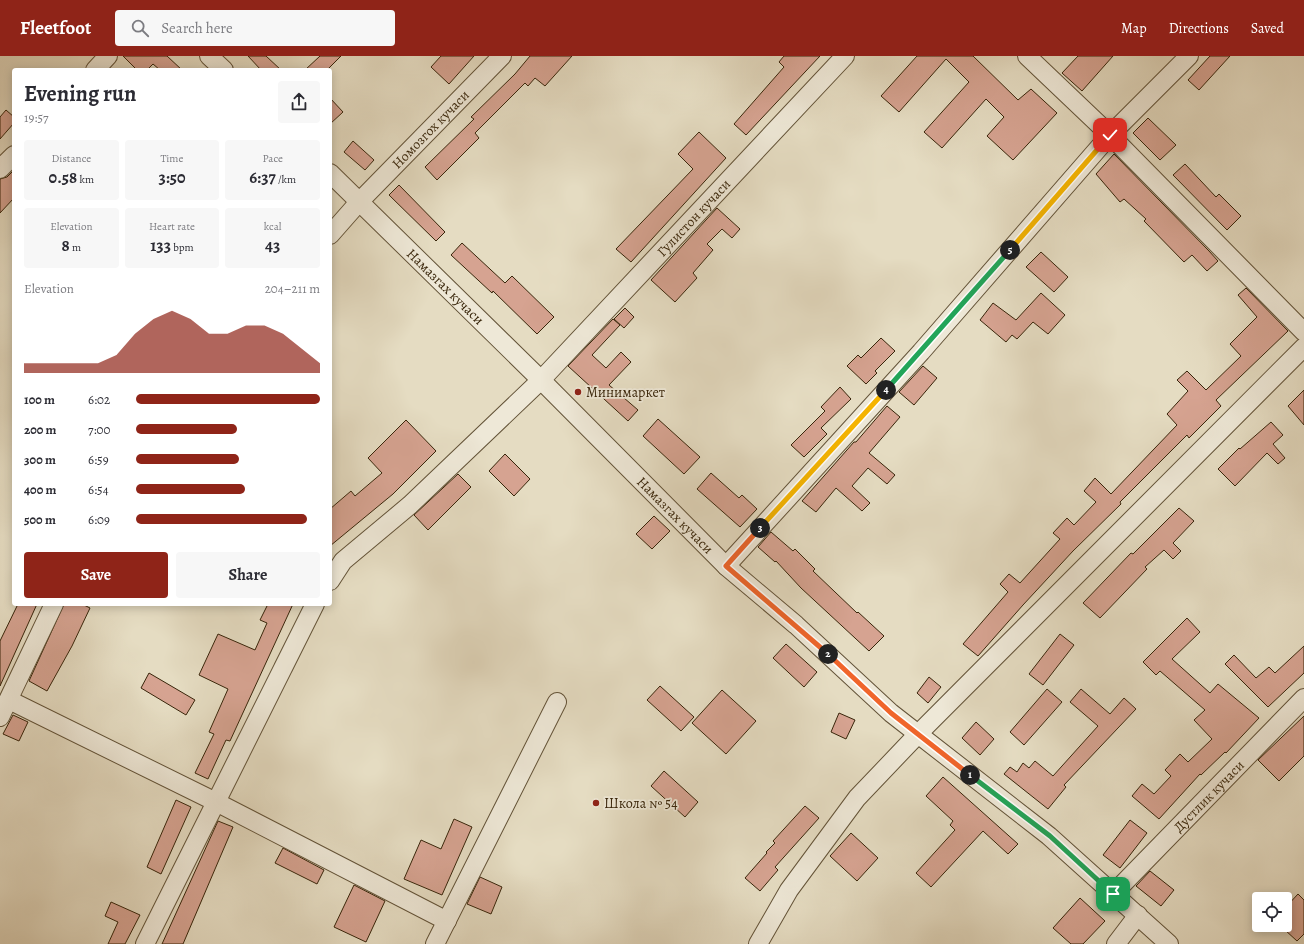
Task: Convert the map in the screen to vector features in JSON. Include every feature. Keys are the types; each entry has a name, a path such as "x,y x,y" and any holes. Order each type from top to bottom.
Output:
{"street":[{"path":"97,68 108,56"},
{"path":"209,56 222,68"},
{"name":"Номозгох кучаси","path":"332,233 359,202 502,56"},
{"name":"Гулистон кучаси","path":"332,578 343,561 410,504 541,380 845,56"},
{"path":"1027,56 1110,135 1304,332"},
{"path":"726,566 920,352 1110,135 1189,56"},
{"path":"0,169 12,156"},
{"name":"Намазгах кучаси","path":"332,176 541,380 726,566 796,625 891,713 1050,836 1169,944"},
{"path":"758,944 789,890 857,798 918,734 1304,347"},
{"path":"0,717 53,606"},
{"path":"145,944 314,606"},
{"name":"Дустлик кучаси","path":"1113,894 1304,698"},
{"path":"9,700 216,802 447,921"},
{"path":"435,944 557,702"},
{"path":"1116,944 1138,915"}],"building":[{"path":"123,56 167,56 180,68 158,68 153,64 149,68 135,68"},
{"path":"248,56 266,56 279,68 259,68"},
{"path":"320,56 341,56 329,68 307,68"},
{"path":"441,56 474,56 449,84 431,67"},
{"path":"530,56 572,56 545,86 535,78 528,86 525,83 475,133 479,138 437,180 425,167 474,119 471,117 515,74"},
{"path":"784,56 820,56 746,135 734,124 784,67 779,62"},
{"path":"917,56 973,56 1018,100 1031,89 1057,113 1013,160 987,136 1004,117 986,99 942,148 924,132 969,82 946,59 899,112 881,96"},
{"path":"1078,56 1113,56 1082,91 1062,73"},
{"path":"1210,56 1230,56 1199,90 1188,80"},
{"path":"332,100 343,112 332,122"},
{"path":"6,110 12,115 12,125 0,139 0,117"},
{"path":"1148,118 1176,145 1160,160 1133,133"},
{"path":"699,132 726,158 631,262 616,249 693,169 678,154"},
{"path":"353,141 374,160 365,170 344,152"},
{"path":"1114,154 1218,261 1207,271 1192,255 1184,262 1144,221 1146,219 1124,199 1120,202 1096,174"},
{"path":"1185,164 1216,197 1219,194 1241,216 1227,230 1173,175"},
{"path":"12,172 12,200 0,213 0,179 7,177"},
{"path":"399,185 445,232 436,241 389,195"},
{"path":"717,208 740,229 732,238 722,229 707,244 713,250 693,273 697,278 675,302 651,280"},
{"path":"462,243 505,283 512,276 554,317 537,334 493,291 492,293 451,255"},
{"path":"1041,252 1068,277 1054,292 1026,267"},
{"path":"1246,288 1288,331 1216,400 1221,406 1189,438 1187,435 1120,502 1121,504 1073,551 978,656 963,644 1008,592 1000,584 1009,574 1020,583 1060,539 1053,533 1067,518 1074,525 1096,502 1084,491 1095,478 1111,494 1177,425 1167,414 1188,391 1177,380 1187,371 1206,390 1241,356 1230,344 1257,317 1238,295"},
{"path":"1041,293 1065,315 1048,334 1033,322 1017,339 1012,335 1006,342 980,320 993,303 1016,320"},
{"path":"625,308 634,317 624,328 614,319"},
{"path":"613,319 620,325 592,355 606,368 621,352 631,362 609,385 638,410 628,421 568,366"},
{"path":"881,338 895,351 875,371 877,373 866,384 847,366 858,355 861,358"},
{"path":"923,366 937,378 914,405 899,392"},
{"path":"840,387 851,399 821,428 827,434 804,457 791,445 825,411 821,407"},
{"path":"1304,390 1304,425 1288,406"},
{"path":"887,406 900,417 869,453 895,475 887,484 868,468 852,486 870,503 862,511 836,488 816,512 802,501"},
{"path":"658,419 700,457 684,474 643,436"},
{"path":"406,420 436,451 393,494 332,544 332,507 351,491 355,496 382,473 368,458"},
{"path":"1271,422 1283,435 1273,444 1285,458 1278,464 1267,453 1235,486 1218,469 1239,448 1240,449"},
{"path":"505,454 530,479 514,496 489,471"},
{"path":"711,473 739,498 742,495 757,509 740,527 697,489"},
{"path":"458,474 471,487 428,530 414,515"},
{"path":"1179,508 1194,521 1173,543 1181,551 1173,559 1164,550 1145,567 1147,569 1100,618 1083,603 1131,553 1133,554"},
{"path":"654,516 670,531 652,549 636,534"},
{"path":"771,532 793,551 795,549 815,569 813,571 857,613 858,612 884,636 869,651 801,588 776,561 775,562 758,547"},
{"path":"17,606 36,606 0,686 0,641"},
{"path":"63,606 86,606 90,608 72,646 47,691 29,681"},
{"path":"267,606 292,606 230,741 226,740 208,779 195,773 214,734 209,732 228,689 199,675 218,634 255,650 267,623 260,620"},
{"path":"1187,618 1200,632 1172,659 1210,693 1218,684 1259,718 1226,753 1225,752 1201,775 1200,774 1159,819 1132,796 1142,784 1154,794 1171,776 1165,770 1180,754 1188,762 1212,739 1194,720 1205,710 1160,671 1156,675 1143,662"},
{"path":"1060,634 1074,645 1043,685 1029,674"},
{"path":"786,644 817,672 804,687 773,658"},
{"path":"1304,646 1304,673 1268,707 1225,664 1234,655 1256,678 1269,667 1275,673"},
{"path":"149,673 195,700 186,715 141,688"},
{"path":"929,677 941,687 928,703 917,693"},
{"path":"660,686 694,717 681,731 647,700"},
{"path":"1047,689 1062,702 1024,745 1010,732"},
{"path":"1081,689 1110,714 1124,698 1136,709 1064,785 1066,787 1048,809 1004,774 1010,767 1017,772 1023,763 1029,768 1035,761 1053,776 1098,726 1070,702"},
{"path":"722,690 756,721 726,754 692,723"},
{"path":"839,713 855,720 846,739 831,732"},
{"path":"13,715 28,722 19,741 3,734"},
{"path":"1304,716 1304,756 1279,781 1258,760"},
{"path":"976,722 994,739 980,755 962,738"},
{"path":"664,771 698,802 685,817 651,786"},
{"path":"943,777 1018,844 1008,854 983,831 931,887 916,873 955,830 950,825 953,821 926,796"},
{"path":"176,800 191,807 161,874 147,867"},
{"path":"805,806 819,818 775,867 778,870 760,891 745,878 775,843 773,841"},
{"path":"454,819 472,827 442,895 404,879 421,840 441,849"},
{"path":"1130,820 1147,833 1120,868 1103,855"},
{"path":"218,821 233,827 183,944 162,944"},
{"path":"851,833 878,858 857,881 830,856"},
{"path":"283,848 324,870 317,884 275,863"},
{"path":"1150,871 1174,890 1161,906 1136,886"},
{"path":"480,877 502,887 491,914 467,904"},
{"path":"354,885 385,901 366,942 334,927"},
{"path":"1298,894 1304,900 1304,934 1297,941 1287,932 1292,932 1292,900"},
{"path":"1080,898 1105,921 1083,944 1071,944 1053,928"},
{"path":"111,902 140,915 125,944 108,944 118,922 105,916"}],"place":[{"name":"Минимаркет","path":"578,392"},
{"name":"Школа № 54","path":"596,803"}],"route":[{"path":"1110,135 920,352 726,566 796,625 891,713 1050,836 1113,894"}]}
